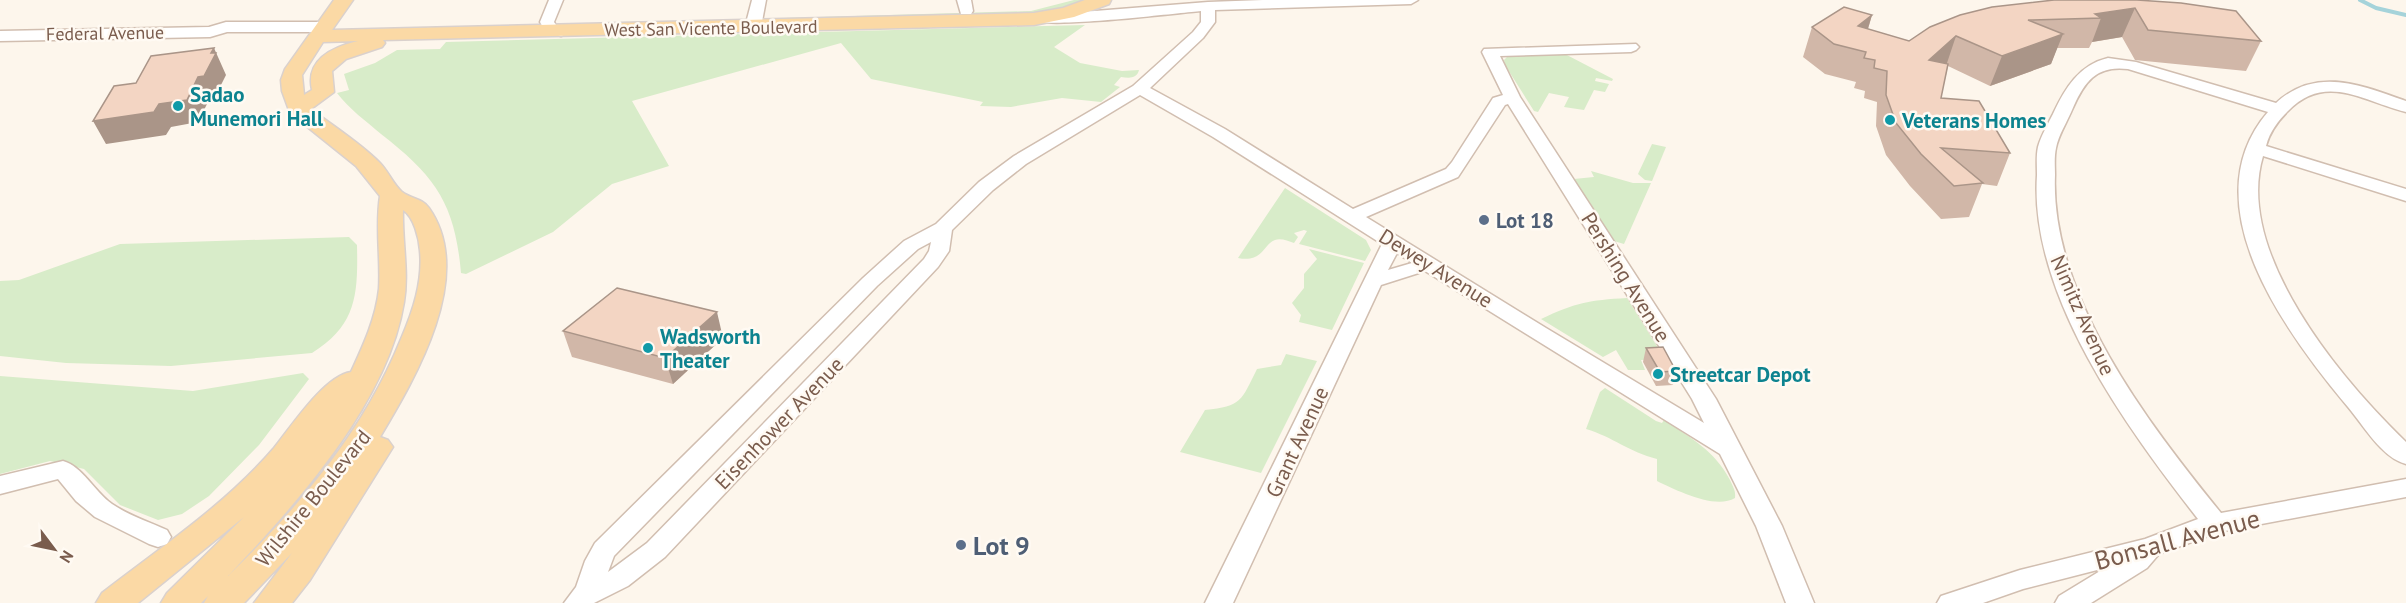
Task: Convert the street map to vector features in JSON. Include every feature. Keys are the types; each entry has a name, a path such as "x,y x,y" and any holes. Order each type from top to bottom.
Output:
{"main road":[{"path":"344,0 292,74 292,92 298,108 323,92 320,77 327,63 352,49 402,39 478,37 513,32"},
{"name":"West San Vicente Boulevard","path":"321,32 554,26 965,5 1034,6 1055,0"},
{"name":"West San Vicente Boulevard","path":"756,14 1034,19 1067,13 1102,0"},
{"name":"West San Vicente Boulevard","path":"321,32 513,32 554,26"},
{"name":"Wilshire Boulevard","path":"222,603 298,523 347,463 381,411 409,360 432,290 433,259 430,234 417,209 392,196 383,180 371,167 298,108"},
{"name":"Wilshire Boulevard","path":"179,603 235,549 286,492 320,448 358,386 384,328 394,277 393,245 388,219 392,196"},
{"path":"272,603 304,561 392,422 418,372 433,329 432,290"},
{"path":"114,603 226,514 258,485 285,455 315,415 371,361"}],"street":[{"path":"554,26 556,0"},
{"path":"1125,0 1208,6"},
{"path":"1034,19 1077,18 1208,6 1411,0"},
{"name":"Eisenhower Avenue","path":"583,598 604,550 898,255 943,228 986,186 1020,160 1138,89 1198,35 1208,22 1208,6"},
{"name":"Federal Avenue","path":"0,36 210,32 215,38 321,32"},
{"name":"Pershing Avenue","path":"1631,47 1490,52 1512,97 1704,399 1769,526 1800,603"},
{"name":"Nimitz Avenue","path":"2215,523 2137,421 2091,342 2070,297 2053,247 2044,213 2044,170 2056,119 2072,92 2100,63 2130,65 2280,110"},
{"path":"2406,107 2336,87 2312,88 2302,91 2268,122 2255,148 2248,181 2250,216 2259,247 2278,295 2299,329 2348,393 2406,456"},
{"name":"Dewey Avenue","path":"1138,89 1155,96 1200,122 1732,450"},
{"path":"1352,216 1452,172 1499,102 1512,97"},
{"path":"2255,148 2406,195"},
{"name":"Eisenhower Avenue","path":"583,598 618,579 656,550 931,263 939,251 943,228"},
{"name":"Grant Avenue","path":"1219,603 1394,241"},
{"path":"1373,281 1428,264"},
{"path":"777,376 814,386"},
{"path":"0,485 63,469 85,495 104,511 158,537"},
{"name":"Bonsall Avenue","path":"1951,603 2020,580 2150,547 2215,523 2406,488"},
{"path":"2069,603 2139,561 2150,547"}],"green space":[{"path":"1074,0 1092,0 1034,14 783,20 785,18 1031,11"},
{"path":"1085,25 1054,47 1080,63 1122,71 1139,70 1135,76 1130,78 1121,77 1114,85 1120,87 1101,102 1062,98 1011,107 980,106 983,102 871,79 841,43 632,101 669,166 612,184 553,232 466,274 461,273 454,228 439,193 400,149 352,110 337,93 349,90 344,74 375,63 397,50 440,49 446,42"},
{"path":"1563,53 1613,79 1612,81 1596,78 1595,81 1609,84 1605,92 1594,90 1584,110 1564,107 1569,97 1549,93 1538,112 1534,111 1504,60 1508,56"},
{"path":"1652,144 1666,147 1652,181 1645,180 1638,174"},
{"path":"1591,171 1633,183 1651,183 1624,244 1614,241 1574,179 1594,177"},
{"path":"1285,188 1366,240 1371,250 1365,261 1299,244 1307,231 1304,230 1294,233 1298,237 1294,243 1275,240 1258,256 1238,258"},
{"path":"349,237 357,245 357,279 352,307 338,331 312,353 171,366 66,363 0,356 0,281 19,280 120,244"},
{"path":"1309,249 1364,263 1332,330 1299,322 1301,315 1292,303 1304,288 1304,274 1317,259"},
{"path":"1627,298 1665,359 1641,360 1645,370 1628,370 1616,350 1603,357 1541,319 1582,303"},
{"path":"1286,354 1317,361 1261,473 1180,452 1205,410 1233,404 1239,400 1257,369 1281,365"},
{"path":"303,373 309,379 259,445 209,496 182,514 158,520 120,505 84,469 50,461 0,474 0,376 193,391"},
{"path":"1605,388 1656,421 1662,423 1664,420 1702,446 1724,470 1734,489 1735,498 1717,502 1665,485 1657,481 1657,459 1586,429 1600,392"}],"building":[{"path":"2054,0 2137,0 2181,3 2236,11 2261,41 2148,30 2135,8 2095,14 2101,18 2028,20 2063,34 2002,56 1956,36 1929,60 1948,64 1941,98 1979,101 2010,153 1941,148 1983,183 1954,186 1921,154 1896,123 1886,95 1887,71 1874,68 1875,60 1864,58 1866,52 1834,44 1812,27 1844,7 1872,15 1858,26 1909,41 1930,27 1960,15 1992,7"},
{"path":"214,48 211,53 216,53 204,76 198,77 187,100 159,104 154,112 93,121 114,86 136,83 151,56"},
{"path":"617,288 717,312 665,358 563,331"},
{"path":"1663,347 1676,371 1660,372 1646,348"}],"waterway":[{"path":"2360,0 2376,8 2406,15"}],"place":[{"name":"Sadao Munemori Hall","path":"178,106"},
{"name":"Veterans Homes","path":"1890,120"},
{"name":"Lot 18","path":"1484,220"},
{"name":"Wadsworth Theater","path":"648,348"},
{"name":"Streetcar Depot","path":"1658,374"},
{"name":"Lot 9","path":"961,545"}]}
